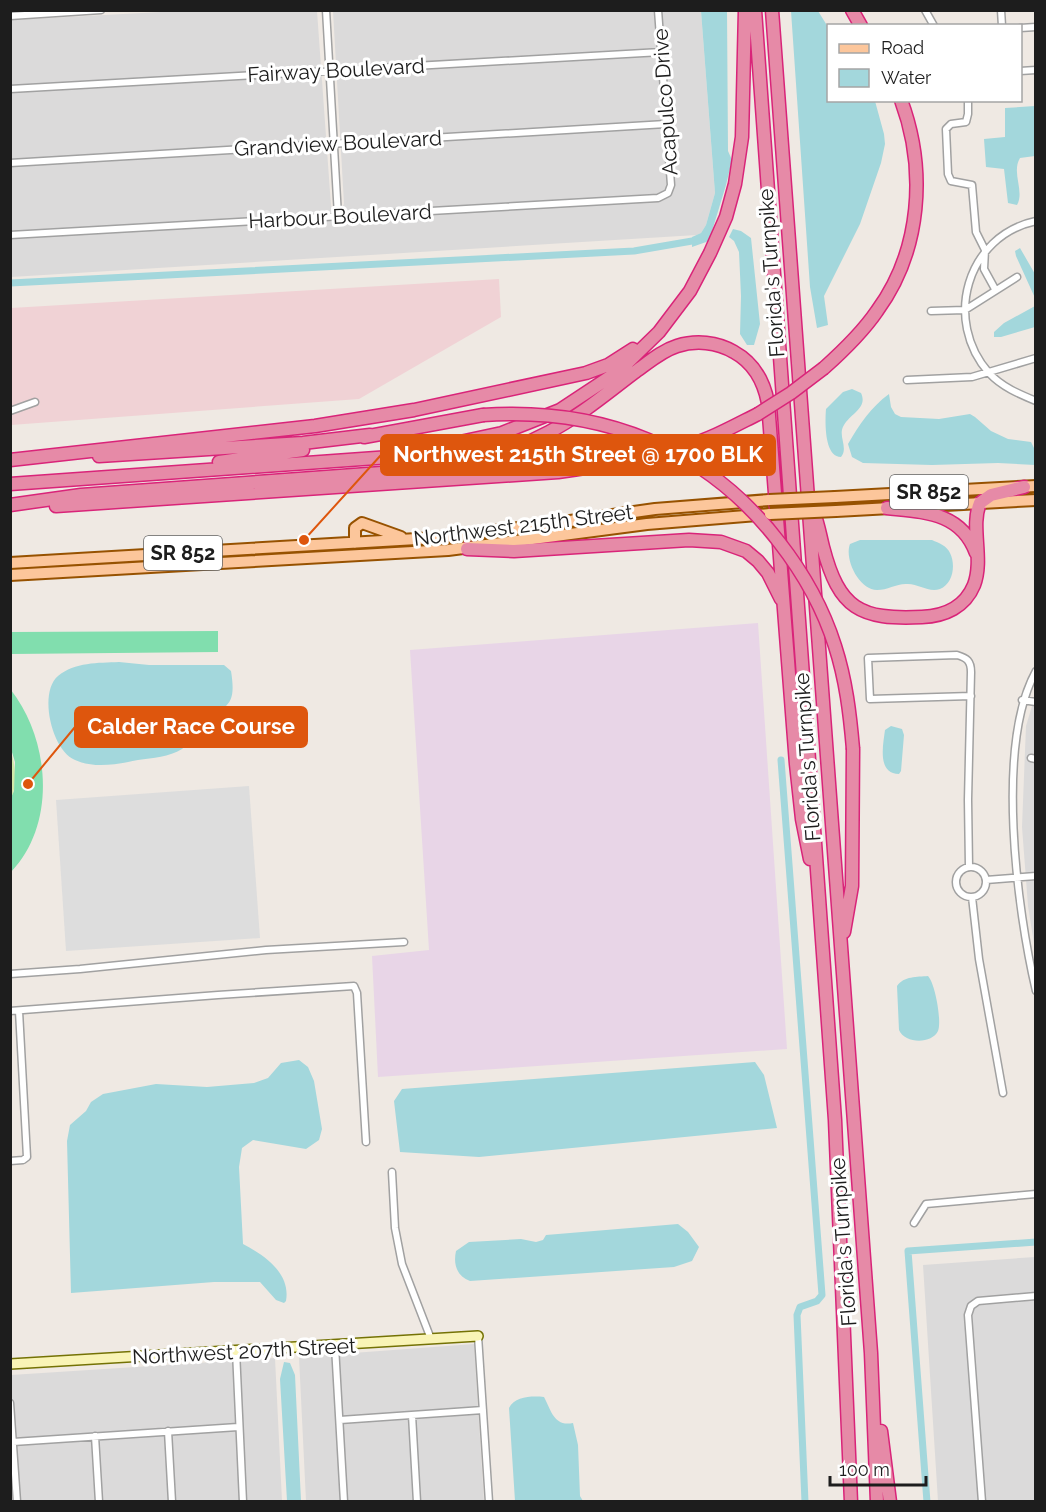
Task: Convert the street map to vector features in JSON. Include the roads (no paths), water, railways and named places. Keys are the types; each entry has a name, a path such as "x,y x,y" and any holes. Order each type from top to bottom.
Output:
{"highway":[{"path":"10,484 390,457 501,433 560,410 619,371 659,332 698,278 726,217 735,184 742,137 745,10"},
{"name":"Florida's Turnpike","path":"755,10 835,1120 851,1502"},
{"name":"Florida's Turnpike","path":"772,10 871,1353 877,1502"},
{"path":"852,10 860,24"},
{"path":"10,507 558,472 612,464 687,446 722,432 758,414 824,368 858,336 879,309 895,281 907,251 915,215 916,176 911,134 902,102"},
{"path":"10,461 315,426 414,410 586,373 608,365 627,354 641,342 664,317 706,260"},
{"path":"10,507 81,495 413,471 459,465 505,451 549,432 668,350 693,343 712,343 737,353 750,364 761,379 766,395 802,819 820,908"},
{"path":"135,475 163,468 300,450 483,415 513,413 568,417 609,426 664,446 695,463 724,483 767,526 800,570 827,622 836,648 848,696 853,749 852,886 841,951"},
{"path":"10,461 281,444 370,435"},
{"path":"807,496 817,517 826,560 833,578 851,603 871,615 893,618 931,616 948,612 962,602 971,589 977,573 977,515 980,503 991,495 1030,487"},
{"path":"887,508 926,512 953,523 970,539 977,557"},
{"path":"467,549 514,550 689,540 721,542 746,551 763,566 785,609"},
{"path":"871,1353 890,1502"}],"main road":[{"name":"Northwest 215th Street","path":"10,563 410,539 504,530 655,509 769,500 1030,487"},
{"name":"Northwest 215th Street","path":"10,575 467,549 647,524 770,514 1035,500"},
{"path":"356,543 355,528 362,523 410,539"}],"street":[{"path":"10,16 101,10"},
{"path":"326,10 338,216"},
{"name":"Acapulco Drive","path":"658,10 671,185 668,193"},
{"path":"925,10 933,24"},
{"name":"Fairway Boulevard","path":"10,89 661,52"},
{"path":"968,102 966,122 951,124 946,129 948,174 951,181 972,185 976,232 985,250 984,269 995,289"},
{"name":"Grandview Boulevard","path":"10,163 666,124"},
{"name":"Harbour Boulevard","path":"10,235 658,198 668,193"},
{"path":"1035,221 1017,226 985,250 966,290 965,310 972,348 989,373 1006,388 1035,401"},
{"path":"930,311 965,310 1017,277"},
{"path":"907,380 972,377 1035,358"},
{"path":"10,411 35,402"},
{"path":"969,867 968,800 971,696 971,666 965,658 957,655 868,658 870,699 971,696"},
{"path":"1035,671 1022,700 1016,736 1014,781 1018,877 1023,927 1035,991"},
{"path":"1022,700 1035,702"},
{"path":"969,867 981,871 986,880 983,891 972,897 960,892 956,883 959,873 969,867"},
{"path":"986,880 1035,876"},
{"path":"972,897 979,959 1003,1093"},
{"path":"10,974 267,950 404,942"},
{"path":"10,1011 354,986 357,993 366,1142"},
{"path":"10,1161 23,1160 27,1156 19,1011"},
{"path":"392,1172 395,1228 402,1263 431,1339"},
{"path":"914,1223 926,1204 1035,1194"},
{"path":"982,1502 968,1315 971,1306 978,1301 1035,1296"},
{"path":"478,1336 489,1502"},
{"name":"Northwest 207th Street","path":"10,1364 478,1336"},
{"path":"335,1346 344,1502"},
{"path":"236,1351 243,1502"},
{"path":"10,1403 17,1502"},
{"path":"340,1420 483,1410"},
{"path":"412,1415 417,1502"},
{"path":"13,1442 238,1427"},
{"path":"168,1431 172,1502"},
{"path":"95,1436 99,1502"}],"water":[{"path":"701,11 727,11 728,151 732,160 709,241 692,247 692,237 701,233 706,225 715,193"},
{"path":"791,11 818,11 827,25 827,102 875,102 885,144 881,163 860,224 824,296 828,325 817,328 810,287"},
{"path":"1035,106 1035,156 1020,158 1017,170 1019,200 1017,205 1008,203 1004,169 986,167 984,139 1005,137 1005,108"},
{"path":"733,229 751,238 760,324 754,345 747,345 740,334 739,252 734,241 729,237"},
{"path":"1020,248 1035,274 1035,298 1016,256 1015,251"},
{"path":"1035,306 1035,327 994,337 994,332 1004,323"},
{"path":"852,389 861,393 863,398 861,407 842,429 844,449 841,457 831,451 829,445 826,409 843,392"},
{"path":"889,394 891,407 895,414 901,417 939,419 970,414 991,431 1008,439 1031,442 1035,450 1035,465 863,463 852,457 848,444 866,417"},
{"path":"860,540 935,541 949,551 952,558 953,568 950,579 944,587 936,590 908,584 881,590 870,589 854,573 849,558 850,544"},
{"path":"119,662 149,665 224,665 231,671 231,699 199,728 185,747 172,754 106,765 75,760 67,755 60,745 50,721 49,695 52,684 58,676 72,668 87,664"},
{"path":"891,726 902,729 904,735 899,774 887,769 883,758 885,730"},
{"path":"928,976 937,1002 938,1031 925,1040 912,1040 902,1035 899,1030 897,986 907,979"},
{"path":"299,1060 308,1067 314,1081 322,1129 319,1140 306,1149 253,1140 242,1148 239,1167 243,1244 274,1266 284,1282 286,1301 284,1303 276,1300 260,1282 214,1282 71,1293 67,1141 70,1125 86,1111 91,1102 103,1094 156,1084 207,1087 254,1083 268,1078 281,1063"},
{"path":"755,1062 764,1075 777,1128 479,1157 400,1152 394,1101 402,1089"},
{"path":"678,1224 688,1232 699,1247 692,1261 674,1267 470,1281 459,1273 455,1261 456,1251 469,1242 521,1239 536,1242 543,1240 546,1235"},
{"path":"284,1362 290,1363 295,1375 301,1501 287,1501 280,1379"},
{"path":"544,1397 557,1420 567,1424 573,1423 578,1445 580,1496 583,1501 515,1501 509,1408 520,1399"}],"waterway":[{"path":"10,283 634,251 698,240"},
{"path":"781,760 822,1295 817,1301 800,1307 797,1315 805,1502"},
{"path":"927,1502 908,1251 1036,1242"}],"place":[{"name":"Northwest 215th Street @ 1700 BLK","path":"304,540"},
{"name":"Calder Race Course","path":"28,784"}]}
